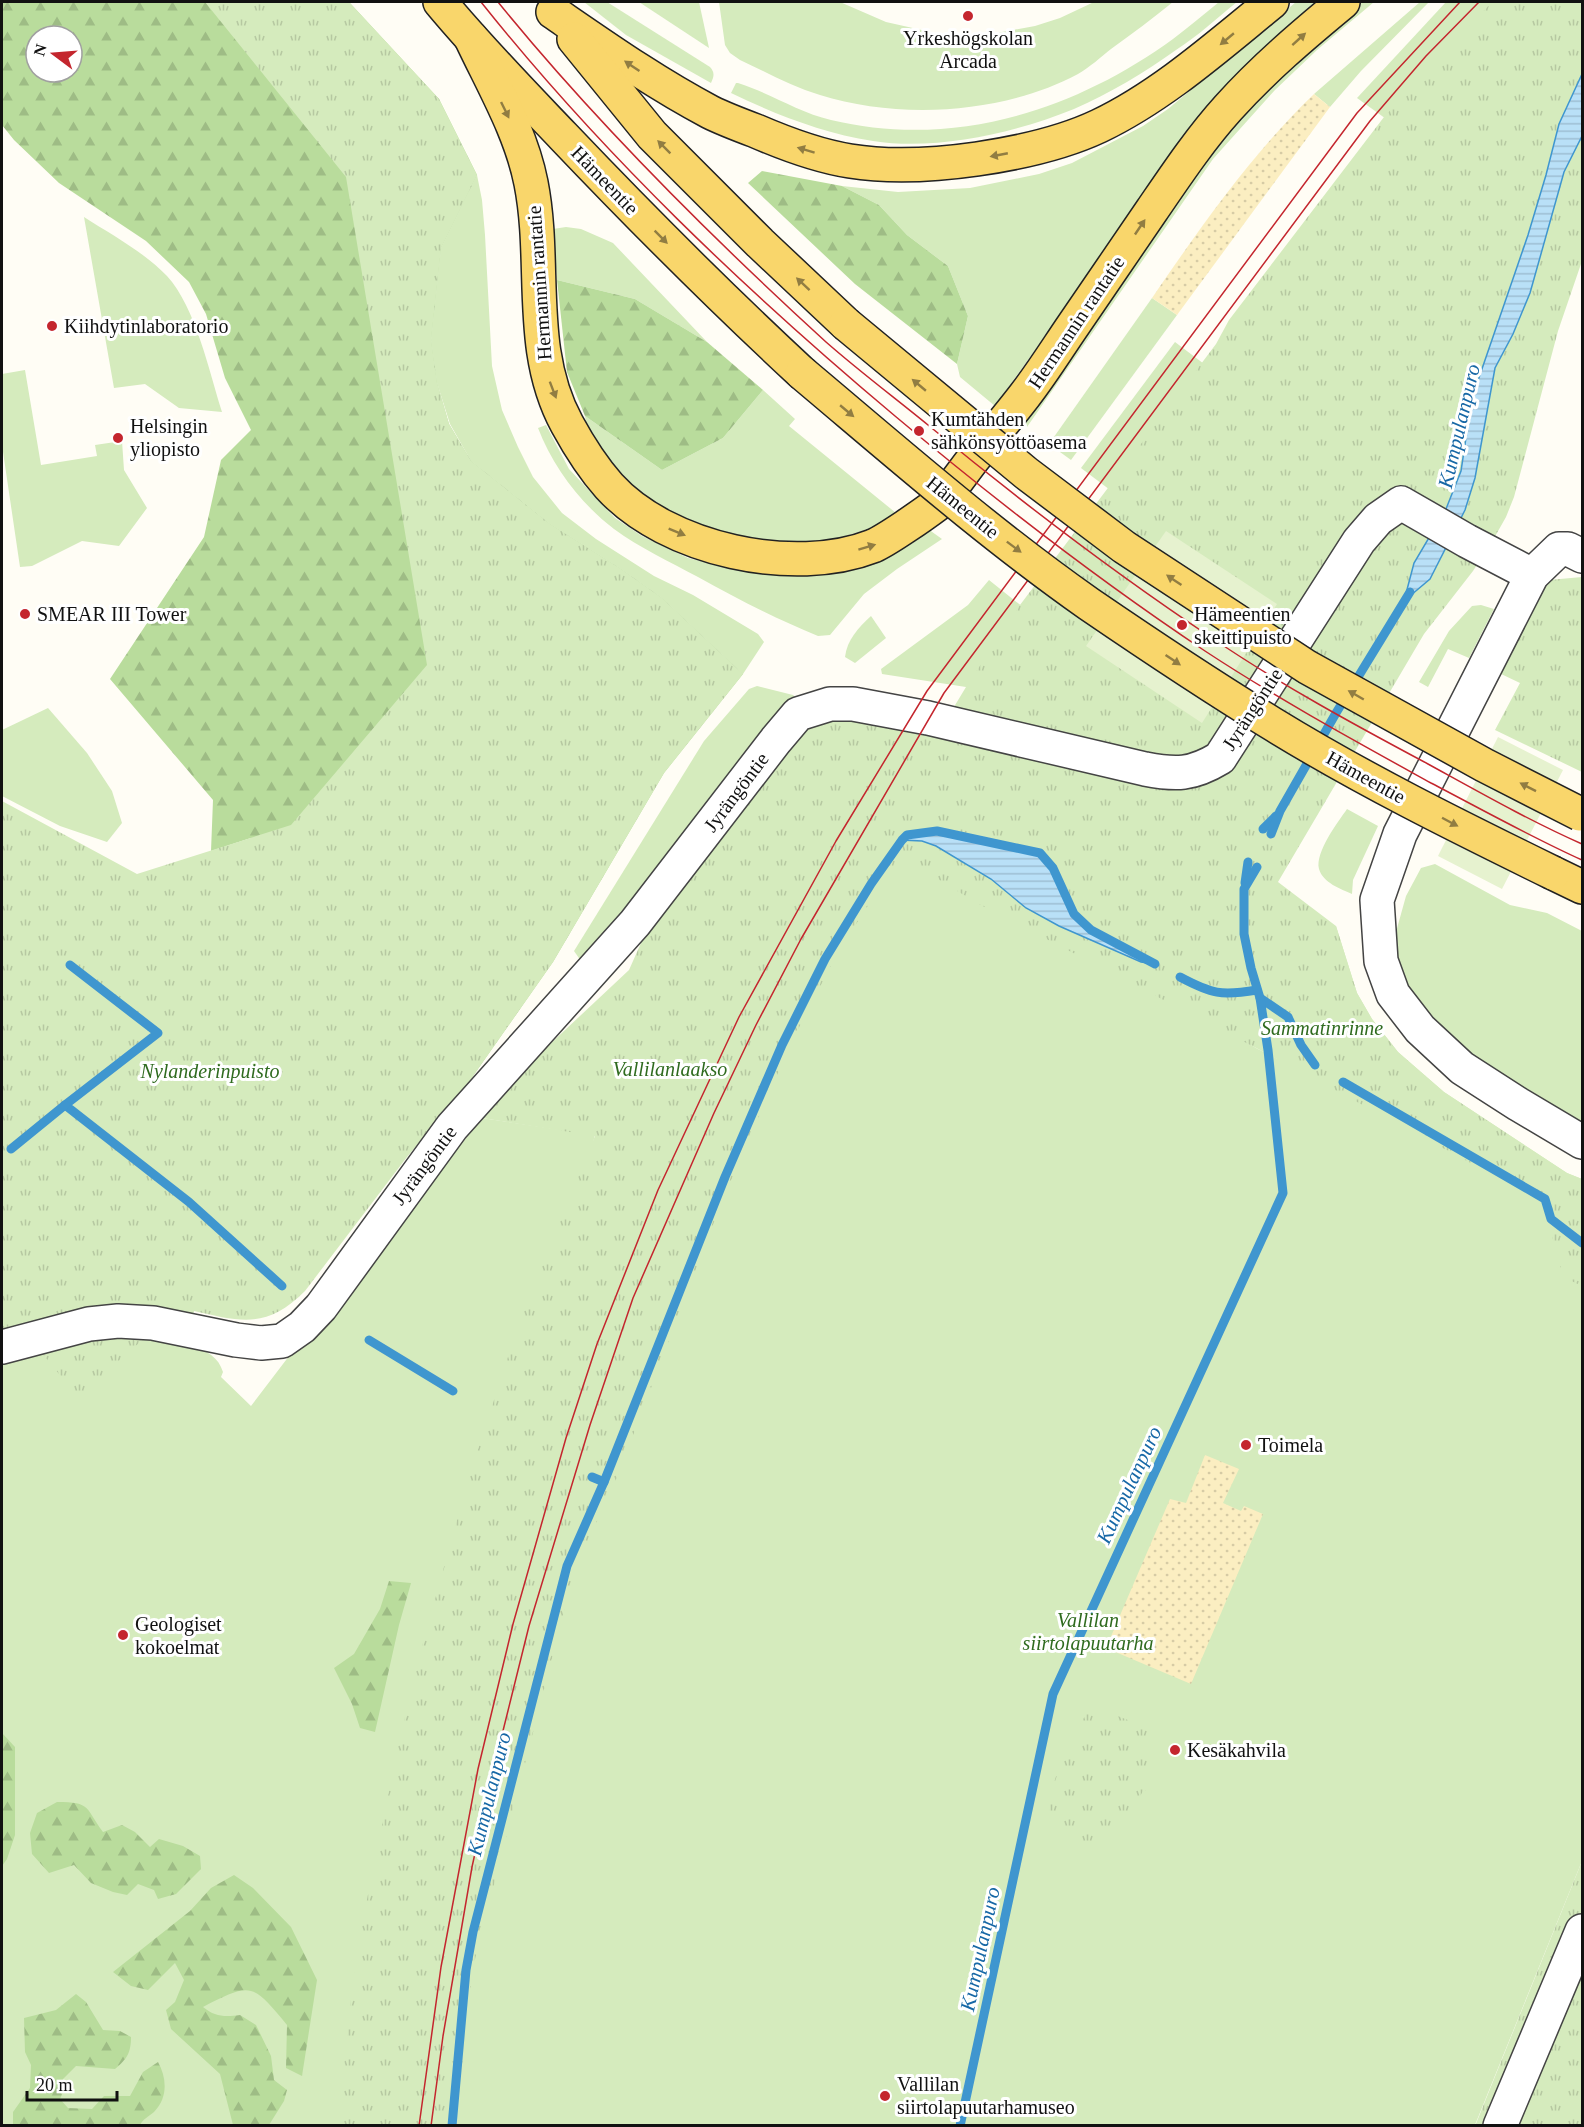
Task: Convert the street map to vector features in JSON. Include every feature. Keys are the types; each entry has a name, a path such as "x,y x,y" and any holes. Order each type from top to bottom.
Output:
{"main road":[{"name":"Hämeentie","path":"440,2 621,198 721,298 802,373 984,525 1088,603 1191,673 1273,724 1455,825 1582,887"},
{"path":"548,7 640,72 711,112 785,144 853,161 919,165 1021,151 1056,142 1100,126 1149,97 1198,63 1272,2"},
{"name":"Hermannin rantatie","path":"471,38 520,141 531,183 540,333 547,373 565,420 585,454 610,488 635,509 665,527 702,543 735,552 780,558 808,558 840,555 876,545 937,504 1027,393 1185,162 1227,109 1267,69 1343,2"},
{"path":"548,7 652,135 760,243 846,324 1026,473 1143,560 1317,673 1463,754 1581,814"}],"street":[{"name":"Jyrängöntie","path":"2,1347 36,1336 111,1321 153,1323 236,1340 261,1342 282,1341 302,1327 321,1307 452,1127 635,923 798,714 830,704 853,704 928,718 1145,769 1178,774 1198,770 1220,758 1359,541 1378,519 1401,503 1431,522 1532,575"},
{"path":"1582,556 1568,549 1559,549 1532,575 1400,834 1377,900 1380,961 1393,994 1420,1029 1462,1068 1582,1142"},
{"path":"1500,2126 1582,1931"}],"green space":[{"name":"Nylanderinpuisto","path":"2,2 349,2 439,99 477,175 441,248 431,340 437,383 449,424 471,461 550,524 662,598 743,674 664,773 553,962 466,1086 447,1108 442,1098 446,1071 399,1032 304,1136 284,1129 216,1224 193,1222 174,1242 100,1187 114,1133 97,1107 44,1084 2,1033 2,858 29,905 124,921 273,1031 302,1012 325,952 311,906 251,838 211,851 213,800 110,679 204,537 221,460 251,430 225,378 206,314 189,282 146,241 59,183 14,140 2,125"},
{"name":"Nylanderinpuisto","path":"205,2 349,2 439,99 477,175 441,248 431,340 437,383 449,424 471,461 550,524 662,598 743,674 664,773 553,962 466,1086 407,1157 305,1291 278,1312 266,1317 240,1320 194,1311 189,1336 147,1336 78,1397 41,1352 2,1363 2,801 137,874 291,825 427,665 346,177"},
{"path":"584,2 607,2 710,67 714,75 711,83 626,35"},
{"path":"639,2 699,2 709,48"},
{"path":"719,2 840,2 886,22 935,33 986,35 1035,26 1060,18 1094,2 1173,2 1087,68 1049,87 1017,98 985,105 917,110 851,103 820,95 789,84 740,60 730,53 725,45"},
{"path":"1219,2 1237,2 1184,45 1113,90 1051,118 975,138 923,144 854,138 800,122 731,93 738,83 819,117 877,128 922,130 967,126 1011,117 1053,104 1095,86 1135,64 1173,39"},
{"path":"1296,2 1319,2 1098,262 995,406 960,377 957,364 968,316 948,266 907,235 879,205 842,186 898,192 970,188 1039,174 1072,163 1143,126 1168,109"},
{"path":"1360,2 1374,2 1317,50 1275,90 1213,159 1027,427 1021,422 1236,117"},
{"path":"1420,2 1429,2 1361,71 1330,107 1314,94"},
{"path":"1446,2 1534,2 1414,139 1357,98"},
{"path":"1492,2 1582,2 1582,261 1558,331 1514,497 1506,517 1473,571 1424,634 1278,882 1336,926 1357,993 1372,1019 1398,1052 1444,1092 1567,1173 1582,1179 1582,1286 1563,1277 1543,1202 1279,1060 977,903 900,856 838,952 792,1041 722,1201 618,1475 574,1572 473,1967 456,2125 338,2126 350,2006 362,1924 419,1657 469,1477 520,1320 595,1136 482,1118 532,1061 629,970 645,934 703,862 789,742 815,721 839,715 937,735 1020,605 1216,344 1229,320 1384,117"},
{"path":"762,171 842,186 879,205 907,235 948,266 968,316 957,364 855,284 748,183"},
{"path":"477,175 485,235 492,366 502,410 533,477 562,513 596,539 654,576 693,595 758,634 764,642 743,674 662,598 550,524 471,461 450,424 437,383 431,340 441,248"},
{"path":"84,217 148,259 167,276 177,289 194,322 222,412 179,408 145,384 114,388"},
{"path":"566,227 581,229 613,243 707,342 635,299 557,280 553,229"},
{"path":"557,280 635,299 707,342 763,390 723,438 662,470 585,416 567,372"},
{"path":"1152,298 1177,315 1071,460 1049,444"},
{"path":"1175,342 1212,370 1118,496 1081,468"},
{"path":"25,370 41,465 97,456 95,445 122,441 124,470 147,508 119,546 82,541 32,566 20,567 2,445 2,374"},
{"path":"763,390 795,419 789,426 896,513 878,526 829,541 780,542 719,533 660,507 621,476 588,434 585,416 662,470 723,438"},
{"path":"546,425 569,469 615,518 642,536 688,558 737,570 783,576 823,572 928,529 942,539 864,594 830,635 818,636 727,593 645,549 614,529 579,496 551,457 538,428"},
{"name":"Hämeentien skeittipuisto","path":"1166,531 1277,604 1202,723 1086,646"},
{"path":"1582,577 1582,772 1495,730 1520,683 1499,673 1549,580"},
{"path":"989,580 1034,616 1010,697 966,687 882,674 881,669 968,605"},
{"path":"1481,605 1494,609 1469,658 1448,649 1428,687 1419,682 1449,631 1472,606"},
{"path":"871,616 886,638 855,663 845,657 848,645"},
{"path":"757,686 793,695 797,699 593,961 581,961 574,951 704,741 749,689"},
{"path":"48,708 87,753 112,791 122,823 107,842 60,826 2,796 2,730"},
{"path":"1498,737 1563,770 1502,889 1438,856"},
{"name":"Vallilan siirtolapuutarha","path":"830,793 1278,1059 1336,926 1357,993 1372,1019 1398,1052 1444,1092 1567,1173 1582,1179 1582,1861 1475,2125 376,2126"},
{"path":"1347,809 1378,826 1353,880 1352,894 1328,882 1319,869 1320,854"},
{"path":"1435,864 1510,905 1547,913 1582,931 1582,1125 1466,1057 1407,997 1385,935 1396,932 1406,896 1421,868"},
{"path":"482,1118 595,1135 345,2125 2,2126 2,1363 41,1352 53,1365 127,1352 147,1336 191,1345 211,1355 223,1372 221,1377 251,1406 456,1137 463,1142"},
{"path":"389,1581 411,1583 399,1625 375,1732 360,1728 352,1704 334,1668 354,1654 380,1609"},
{"name":"Vallilan siirtolapuutarha","path":"1090,1705 1143,1726 1151,1732 1154,1768 1147,1791 1143,1791 1123,1828 1104,1843 1093,1844 1082,1842 1062,1832 1050,1814 1049,1803 1060,1767"},
{"path":"2,1733 15,1747 15,1835 7,1859 2,1866"},
{"path":"57,1802 82,1805 90,1812 103,1832 122,1825 135,1832 150,1847 159,1839 183,1846 200,1856 201,1869 176,1894 158,1899 154,1890 138,1884 127,1895 113,1892 91,1883 74,1865 49,1873 32,1854 30,1833 37,1813"},
{"path":"1582,1861 1582,2125 1475,2126"},
{"path":"234,1875 253,1888 291,1927 317,1980 302,2076 286,2068 287,2025 258,1994 250,1991 232,1993 203,2007 220,2016 240,2015 256,2025 271,2056 274,2080 287,2090 284,2101 269,2125 233,2125 220,2074 171,2029 166,2010 175,2002 184,1980 175,1963 148,1990 131,1986 113,1972 190,1911 211,1888"},
{"path":"76,1994 86,2002 103,2030 120,2031 131,2037 130,2047 125,2059 115,2069 76,2066 63,2079 63,2092 60,2099 68,2108 92,2109 104,2096 130,2096 143,2072 158,2062 165,2088 162,2101 140,2125 13,2125 13,2112 30,2088 31,2065 25,2052 24,2018 56,2010"}],"sand":[{"path":"1314,94 1330,107 1177,315 1152,298 1208,218 1248,167"},
{"path":"1205,1455 1239,1469 1223,1503 1241,1511 1244,1506 1263,1514 1191,1684 1106,1648 1170,1499 1186,1503"}],"water":[{"path":"1582,74 1582,136 1564,172 1530,293 1513,334 1495,368 1475,478 1465,510 1430,579 1404,601 1414,563 1446,509 1461,471 1472,398 1528,235 1559,124"},
{"path":"937,831 1040,853 1053,868 1074,914 1091,930 1155,964 1141,962 1059,926 1026,908 991,879 936,846 922,841 902,840 907,835"}],"waterway":[{"name":"Kumpulanpuro","path":"1271,834 1280,811 1336,713 1410,592"},
{"path":"1263,829 1276,816"},
{"path":"452,2126 466,1970 473,1932 567,1566 604,1482 725,1177 782,1045 825,959 871,884 902,840 907,835 937,831 1040,853 1053,868 1074,914 1091,930 1155,964"},
{"path":"1245,883 1248,862"},
{"name":"Kumpulanpuro","path":"960,2126 1053,1694 1283,1193 1268,1050 1260,998 1244,934 1244,889 1257,867"},
{"path":"70,965 158,1033 65,1105 189,1202 282,1286"},
{"path":"1180,977 1217,992 1234,993 1257,990"},
{"path":"1260,998 1288,1017 1301,1045 1315,1065"},
{"path":"1343,1082 1545,1199 1551,1219 1582,1243"},
{"path":"11,1149 65,1105"},
{"path":"369,1340 453,1391"},
{"path":"592,1477 604,1482"}],"tram line":[{"path":"481,2 576,114 730,270 839,368 1009,508 1125,596 1260,686 1431,783 1582,860"},
{"path":"498,2 615,135 697,220 783,302 839,353 1032,508 1139,588 1291,688 1485,796 1582,844"},
{"path":"419,2126 441,1967 478,1769 513,1624 566,1438 597,1344 658,1190 739,1017 836,841 927,691 1357,113 1460,2"},
{"path":"431,2126 443,2036 472,1867 529,1626 590,1425 633,1298 714,1113 756,1025 801,939 944,693 1370,121 1426,56 1479,2"}],"place":[{"name":"Yrkeshögskolan Arcada","path":"968,16"},
{"name":"Kiihdytinlaboratorio","path":"52,326"},
{"name":"Kumtähden sähkönsyöttöasema","path":"919,431"},
{"name":"Helsingin yliopisto","path":"118,438"},
{"name":"SMEAR III Tower","path":"25,614"},
{"name":"Hämeentien skeittipuisto","path":"1182,625"},
{"name":"Toimela","path":"1246,1445"},
{"name":"Geologiset kokoelmat","path":"123,1635"},
{"name":"Kesäkahvila","path":"1175,1750"},
{"name":"Vallilan siirtolapuutarhamuseo","path":"885,2096"}],"park label":[{"name":"Sammatinrinne","path":"1322,1028"},
{"name":"Vallilanlaakso","path":"670,1069"}]}
